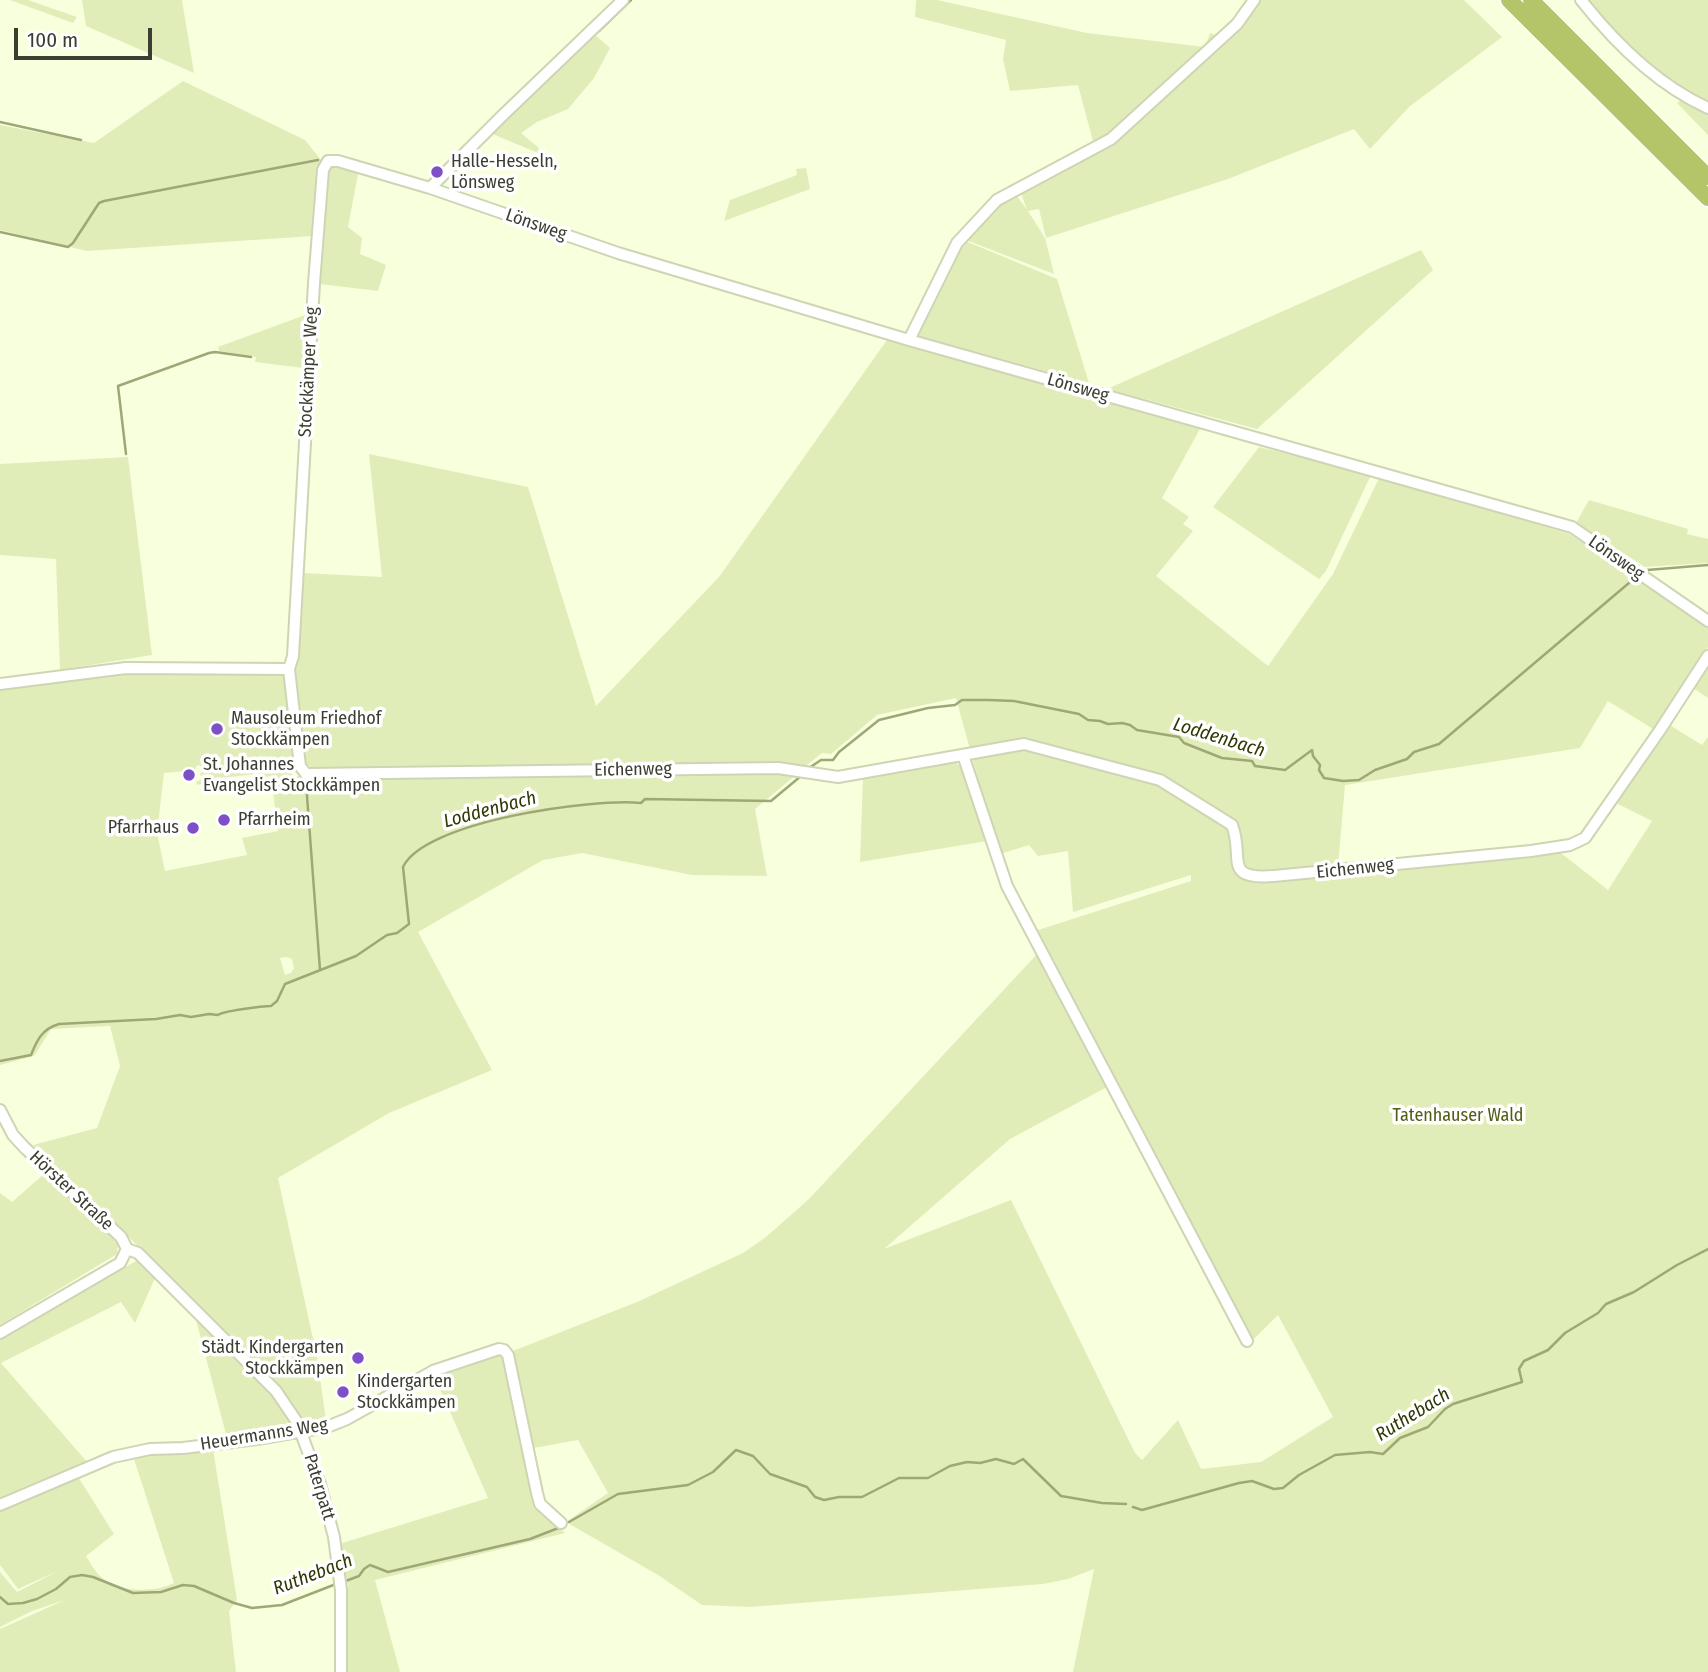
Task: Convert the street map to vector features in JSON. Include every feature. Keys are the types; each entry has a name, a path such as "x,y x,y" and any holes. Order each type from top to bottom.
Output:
{"highway":[{"path":"1509,0 1708,198"},
{"path":"1531,0 1708,177"}],"street":[{"path":"430,188 623,0"},
{"path":"909,340 957,243 997,200 1111,139 1237,24 1254,0"},
{"path":"1581,0 1603,28 1632,55 1664,82 1708,108"},
{"name":"Stockkämper Weg","path":"289,669 293,656 313,297 323,170 328,161 333,160 430,188"},
{"name":"Lönsweg","path":"430,188 618,253 909,340 1572,527 1708,621"},
{"name":"Eichenweg","path":"289,669 302,771 312,776 778,768 838,777 1024,744 1160,780 1232,825 1237,836 1237,864 1245,875 1254,878 1531,851 1570,845 1585,838 1708,656"},
{"path":"0,684 126,668 289,669"},
{"path":"963,755 1007,886 1247,1341"},
{"name":"Hörster Straße","path":"0,1110 13,1135 24,1148 121,1237 127,1249"},
{"path":"0,1333 120,1263 127,1249"},
{"name":"Paterpatt","path":"127,1249 138,1253 276,1391 291,1412 320,1484 334,1537 341,1590 341,1672"},
{"name":"Heuermanns Weg","path":"0,1505 131,1451 183,1448 301,1433 346,1419 433,1371 499,1349 508,1355 540,1504 561,1522"}],"green space":[{"path":"10,0 28,0 77,17 73,23"},
{"path":"82,0 182,0 194,73 86,26"},
{"path":"916,0 937,0 1087,33 1205,47 1210,33 1221,37 1256,0 1464,0 1502,37 1409,107 1370,149 1354,129 1228,179 1046,238 1039,209 1028,211 1045,238 1054,274 966,240 998,203 1015,193 1027,210 1021,193 1094,145 1078,85 1010,91 1003,59 1006,40 915,17"},
{"path":"1589,0 1708,0 1708,104 1643,58"},
{"path":"593,33 610,48 594,78 568,109 537,122 521,133 539,148 538,153 490,133"},
{"path":"183,81 305,140 321,160 313,236 87,251 0,230 0,125 94,143"},
{"path":"1681,100 1708,111 1708,135 1677,103"},
{"path":"335,166 358,174 348,227 362,238 360,254 386,265 378,291 320,284 326,173"},
{"path":"806,168 810,189 724,221 730,200 797,175 796,169"},
{"path":"963,240 1057,279 1089,383 915,335"},
{"path":"1421,250 1433,270 1257,429 1107,389"},
{"path":"305,315 303,368 255,362 256,357 219,351 218,347"},
{"name":"Tatenhauser Wald","path":"887,340 1200,429 1162,498 1189,517 1183,524 1193,531 1156,576 1268,666 1333,574 1380,476 1569,534 1708,625 1708,647 1653,729 1608,701 1580,748 1345,785 1338,866 1339,876 1561,853 1608,890 1652,821 1614,802 1668,724 1702,745 1708,737 1708,1672 1073,1672 1094,1569 1068,1579 1043,1584 750,1607 702,1605 658,1575 566,1522 608,1493 578,1440 533,1448 513,1351 637,1302 743,1253 766,1237 809,1199 1039,952 1109,1086 1010,1139 884,1249 1011,1200 1135,1453 1142,1460 1178,1420 1201,1469 1261,1462 1333,1417 1278,1315 1253,1340 1038,930 1191,881 1191,875 1073,912 1068,851 1038,856 1029,845 1000,854 956,698 877,715 831,754 822,753 803,768 542,770 542,765 406,767 406,771 317,771 305,763 296,671 302,573 382,577 369,454 528,487 596,706 719,577"},
{"path":"1259,447 1367,473 1370,477 1326,571 1319,579 1213,507"},
{"path":"128,457 152,655 60,670 56,559 0,555 0,464"},
{"path":"1589,500 1688,529 1687,534 1708,539 1708,563 1645,567 1576,523"},
{"path":"1708,664 1708,698 1693,688"},
{"path":"123,673 278,674 284,677 288,685 294,764 291,771 293,777 309,779 777,773 796,775 755,809 767,876 692,875 582,853 543,860 418,932 492,1070 389,1113 278,1178 317,1357 326,1420 307,1427 303,1425 293,1429 227,1438 195,1316 155,1278 135,1323 121,1302 1,1363 88,1463 0,1500 0,1340 136,1261 139,1247 33,1145 97,1128 120,1066 110,1026 51,1029 34,1056 0,1065 0,690","holes":["197,765 201,766 202,772 202,779 196,782 197,785 220,778 257,774 260,778 271,776 278,831 242,838 247,855 165,871 157,833 164,773 195,770","280,958 292,959 294,968 291,973 285,975"]},
{"path":"953,760 961,767 987,841 860,862 863,778"},
{"path":"44,1174 118,1244 117,1254 0,1325 0,1193 12,1202"},
{"path":"498,1353 505,1358 530,1490 536,1505 565,1533 375,1580 400,1672 346,1672 348,1585 339,1544 488,1498 433,1373"},
{"path":"213,1449 237,1600 229,1611 236,1672 0,1672 0,1629 65,1600 32,1611 0,1627 0,1572 17,1592 60,1570 18,1589 0,1565 0,1509 76,1476 114,1534 86,1556 97,1573 106,1581 135,1590 166,1586 174,1583 133,1456 152,1452"}],"waterway":[{"path":"599,31 631,0"},
{"path":"0,122 81,140"},
{"path":"0,232 68,247 99,203 104,201 318,160"},
{"path":"126,454 118,386 209,353 251,357"},
{"name":"Loddenbach","path":"1647,570 1708,565"},
{"name":"Loddenbach","path":"809,768 821,760 833,760 879,720 928,708 955,705 962,700 989,700 1014,701 1079,714 1088,720 1108,724 1122,723 1137,730 1179,737 1184,743 1222,758 1252,761 1255,766 1285,770 1312,750 1324,778 1359,780 1375,770 1407,759 1414,752 1439,744 1636,577"},
{"name":"Loddenbach","path":"0,1061 31,1055 41,1036 59,1024 156,1019 180,1015 218,1015 271,1006 277,1001 285,984 356,956 409,924 403,867 418,851 443,837 475,825 550,809 587,804 641,803 645,799 771,801 801,776"},
{"path":"309,781 307,796 320,970"},
{"name":"Ruthebach","path":"1133,1507 1142,1510 1252,1481 1274,1489 1283,1488 1299,1475 1335,1455 1370,1452 1383,1454 1400,1438 1428,1427 1453,1404 1522,1382 1519,1369 1524,1361 1548,1350 1565,1333 1598,1313 1606,1304 1634,1292 1708,1249"},
{"name":"Ruthebach","path":"569,1522 618,1494 688,1485 713,1472 736,1450 753,1456 770,1474 807,1487 815,1497 824,1500 862,1497 899,1478 928,1478 950,1466 967,1462 980,1463 996,1459 1014,1464 1023,1459 1061,1496 1126,1504"},
{"name":"Ruthebach","path":"343,1582 359,1576 370,1565 388,1572 530,1539 561,1527"},
{"name":"Ruthebach","path":"0,1597 8,1604 23,1603 56,1589 70,1577 82,1575 133,1593 161,1592 183,1585 194,1586 252,1608 282,1605 336,1584"}],"place":[{"name":"Halle-Hesseln, Lönsweg","path":"437,172"},
{"name":"Mausoleum Friedhof Stockkämpen","path":"217,729"},
{"name":"St. Johannes Evangelist Stockkämpen","path":"189,775"},
{"name":"Pfarrheim","path":"224,820"},
{"name":"Pfarrhaus","path":"193,828"},
{"name":"Städt. Kindergarten Stockkämpen","path":"358,1358"},
{"name":"Kindergarten Stockkämpen","path":"343,1392"}]}
